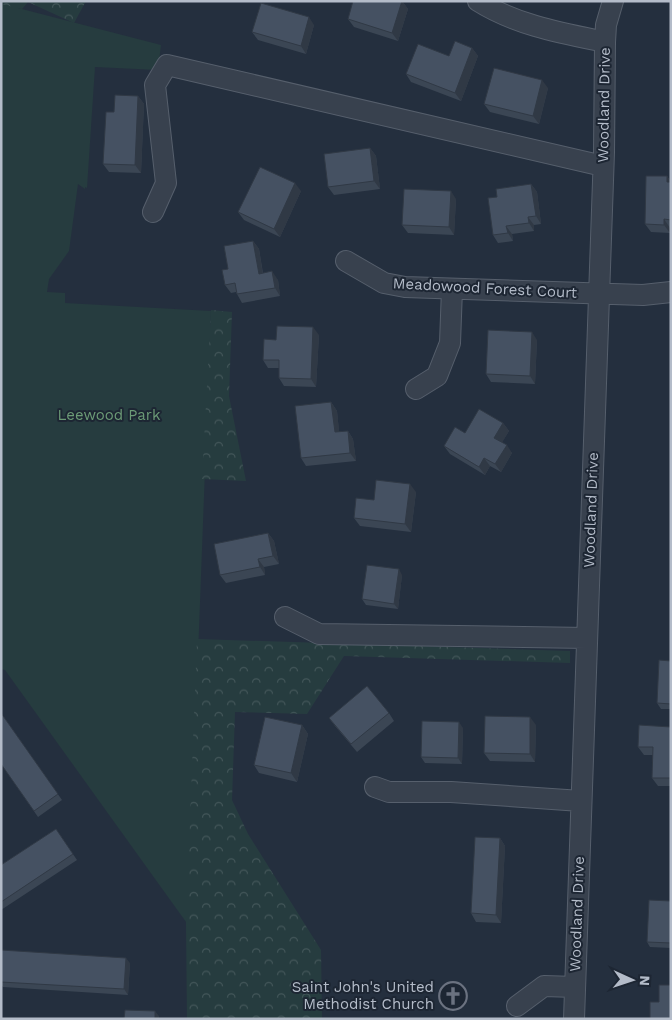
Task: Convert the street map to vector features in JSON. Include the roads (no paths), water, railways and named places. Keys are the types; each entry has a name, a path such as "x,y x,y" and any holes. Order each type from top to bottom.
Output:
{"street":[{"path":"478,1 520,21 557,32 605,42"},
{"name":"Woodland Drive","path":"574,1019 603,166 605,42 606,25 613,1"},
{"path":"153,212 166,183 155,85 167,65 603,166"},
{"name":"Meadowood Forest Court","path":"346,261 384,283 405,287 643,294 671,292"},
{"path":"416,389 437,376 450,344 452,289"},
{"path":"286,617 319,634 587,638"},
{"path":"375,786 389,792 451,792 581,801"},
{"path":"516,1006 544,986 575,987"}],"place":[{"name":"Saint John's United Methodist Church","path":"453,996"}],"park label":[{"name":"Leewood Park","path":"109,415"}]}
